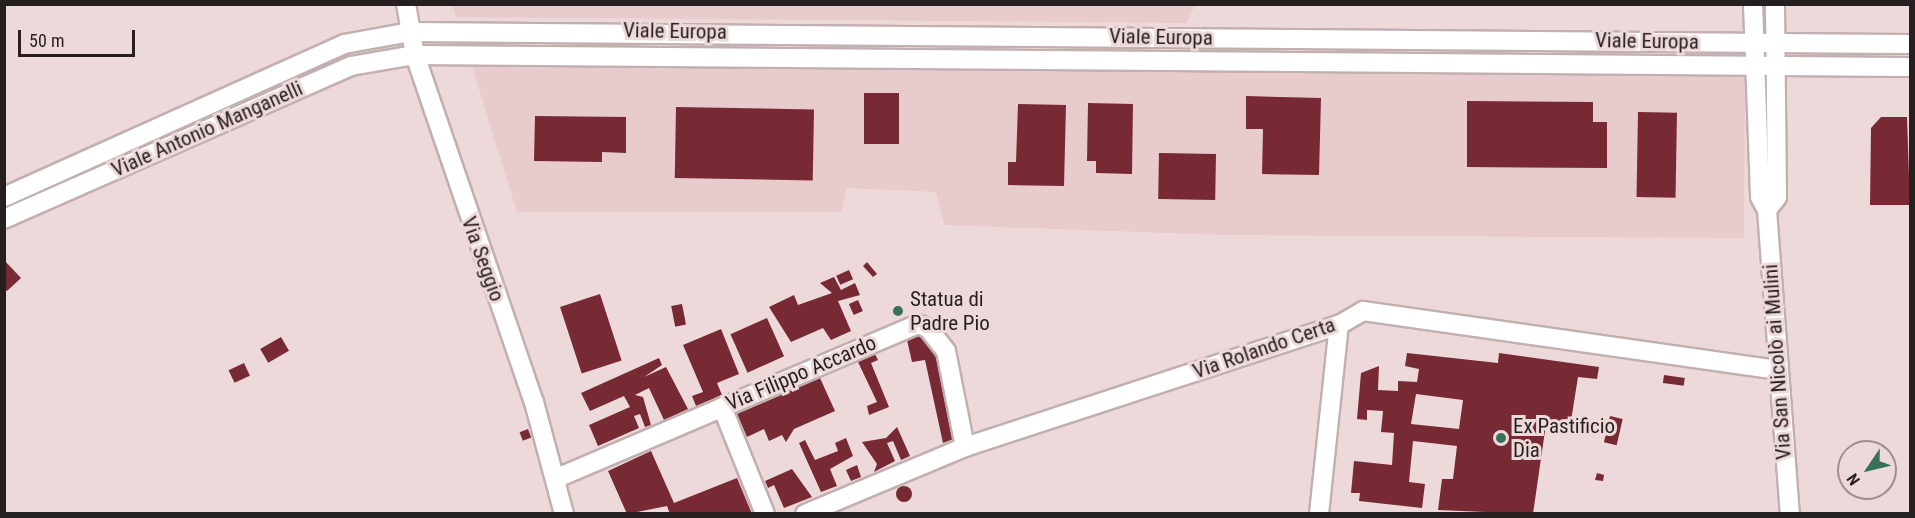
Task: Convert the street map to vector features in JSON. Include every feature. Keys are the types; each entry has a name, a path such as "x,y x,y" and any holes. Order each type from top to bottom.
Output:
{"street":[{"name":"Via Seggio","path":"406,4 415,54 557,478 564,513"},
{"name":"Via San Nicolò ai Mulini","path":"1753,4 1753,65 1760,197 1767,210 1777,370 1790,513"},
{"name":"Via San Nicolò ai Mulini","path":"1767,210 1777,197 1773,66 1775,4"},
{"name":"Viale Europa","path":"411,32 1911,44"},
{"name":"Viale Antonio Manganelli","path":"4,197 344,44 411,32"},
{"name":"Viale Europa","path":"415,54 1911,67"},
{"name":"Viale Antonio Manganelli","path":"4,219 351,66 415,54"},
{"name":"Via Rolando Certa","path":"805,513 965,447 1339,325 1363,311 1777,370"},
{"name":"Via Filippo Accardo","path":"557,478 918,324 928,328 946,351 965,447"},
{"path":"1319,513 1339,325"},
{"path":"722,407 765,513"}],"shaded area":[{"path":"453,4 1195,5 1187,23 456,17"},
{"path":"470,60 1745,68 1744,238 1222,235 944,225 936,192 846,188 842,212 517,212"}],"building":[{"path":"864,93 899,93 899,144 864,144"},
{"path":"1246,96 1321,98 1319,175 1262,174 1263,129 1246,129"},
{"path":"1467,101 1593,102 1593,122 1607,122 1607,168 1467,167"},
{"path":"1088,103 1133,104 1132,174 1096,173 1096,161 1087,161"},
{"path":"1018,104 1066,105 1064,186 1008,185 1008,162 1016,162"},
{"path":"676,107 814,109 813,180 675,178"},
{"path":"1638,112 1677,113 1676,198 1637,197"},
{"path":"535,116 626,117 626,153 602,152 602,162 534,161"},
{"path":"1881,117 1907,117 1910,205 1870,205 1871,128"},
{"path":"1159,153 1216,154 1215,200 1158,199"},
{"path":"4,260 21,278 7,291 4,288"},
{"path":"867,262 877,274 873,277 863,266"},
{"path":"849,270 853,279 840,285 836,276"},
{"path":"834,277 841,290 855,283 860,295 838,301 851,331 831,340 823,328 791,342 769,307 794,295 798,305 832,293 820,283"},
{"path":"600,294 622,361 582,374 560,307"},
{"path":"858,300 863,311 854,315 849,304"},
{"path":"682,304 686,325 675,327 671,306"},
{"path":"767,318 784,356 748,373 730,334"},
{"path":"721,329 739,374 717,383 722,395 696,406 692,396 703,392 683,345"},
{"path":"922,334 938,355 956,438 943,443 925,360 912,362 907,340"},
{"path":"281,337 289,351 268,363 260,349"},
{"name":"Ex Pastificio Dia","path":"1407,353 1498,363 1499,353 1599,367 1597,379 1578,377 1570,427 1546,424 1533,514 1438,510 1442,479 1453,479 1457,446 1413,441 1409,482 1425,484 1422,508 1359,501 1360,493 1351,493 1354,461 1392,465 1394,433 1381,432 1383,411 1367,410 1367,420 1357,419 1361,373 1379,366 1378,390 1398,391 1398,381 1417,382 1419,369 1405,366","holes":["1416,394 1463,400 1459,429 1411,424"]},
{"path":"875,354 878,360 871,363 889,407 869,415 867,406 877,402 858,362"},
{"path":"659,358 662,365 644,377 666,367 688,409 664,420 649,388 635,395 643,397 651,425 645,427 640,414 634,416 639,428 598,446 589,425 630,407 624,396 590,411 581,393"},
{"path":"244,363 250,376 235,383 229,370"},
{"path":"1664,375 1685,378 1684,386 1663,383"},
{"path":"820,378 835,411 794,429 786,442 782,435 769,441 764,429 747,437 737,414"},
{"path":"1610,416 1623,419 1617,445 1604,442"},
{"path":"897,427 910,456 901,460 893,441 887,443 895,461 874,472 877,464 862,442 886,438"},
{"path":"528,429 531,437 523,441 520,432"},
{"path":"846,438 853,456 830,469 837,486 821,492 799,443 805,440 815,460 838,451 835,443"},
{"path":"651,451 674,503 737,478 752,514 670,514 667,506 627,514 608,471"},
{"path":"857,465 861,477 851,481 846,470"},
{"path":"792,469 812,497 784,508 774,485 768,488 765,481"},
{"path":"1597,473 1604,475 1603,481 1595,480"},
{"path":"904,486 910,488 912,494 910,500 904,502 898,500 896,494 898,488"}],"place":[{"name":"Statua di Padre Pio","path":"898,311"},
{"name":"Ex Pastificio Dia","path":"1501,438"}]}
